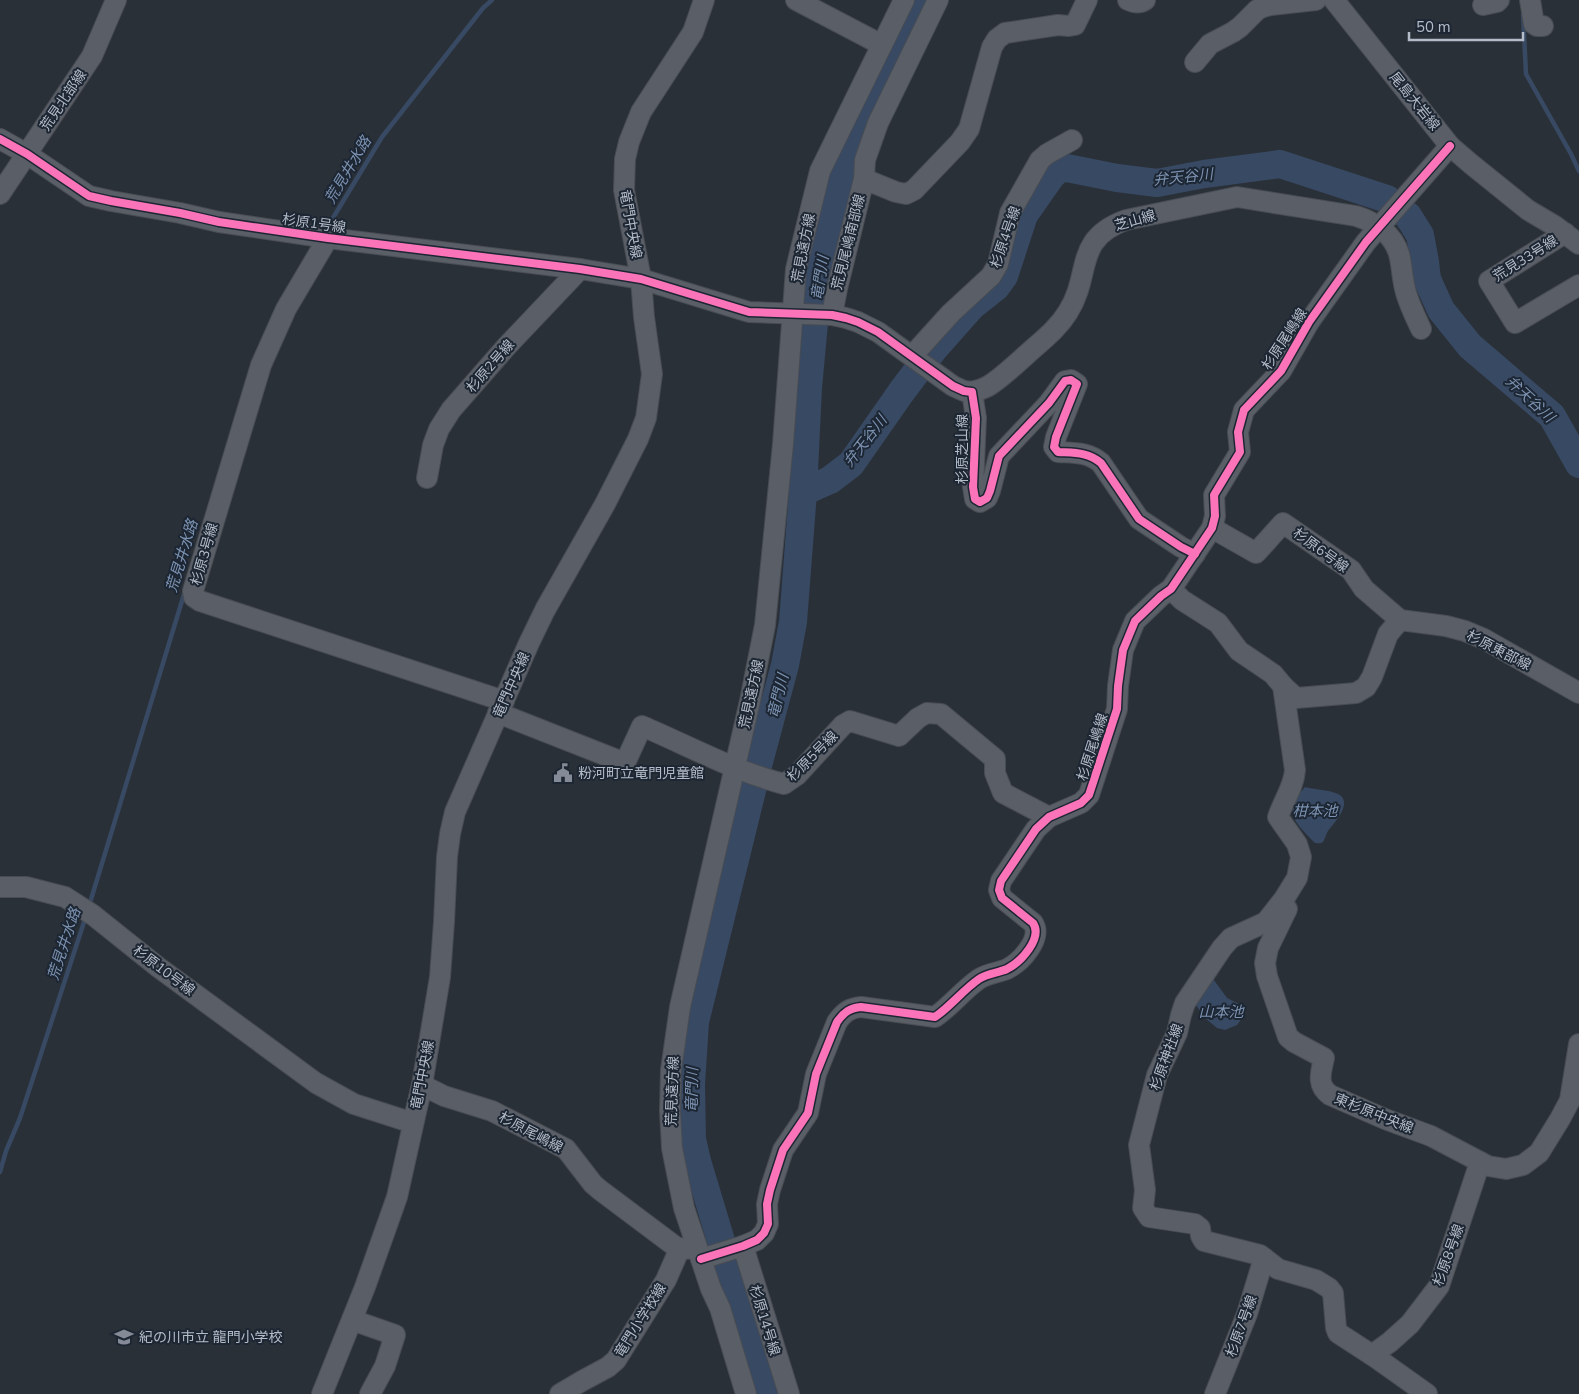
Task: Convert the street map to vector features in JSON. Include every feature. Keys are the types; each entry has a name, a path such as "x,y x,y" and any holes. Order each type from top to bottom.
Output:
{"street":[{"name":"荒見北部線","path":"0,194 92,56 116,0"},
{"name":"竜門中央線","path":"322,1394 352,1320 397,1197 422,1085 440,978 450,834 458,804 545,610 613,488 638,439 646,418 652,374 641,279 624,190 625,159 629,142 641,112 692,32 704,0"},
{"path":"796,0 882,45"},
{"name":"荒見遠方線","path":"746,1394 720,1308 696,1253 684,1208 672,1148 670,1070 680,1007 737,769 765,625 776,523 788,360 797,314 796,269 820,171 904,0"},
{"path":"864,179 865,160 878,123 938,0"},
{"name":"荒見尾嶋南部線","path":"831,315 864,179 896,192 906,194 914,190 960,142 969,129 992,47 997,39 1005,33 1075,24 1087,0"},
{"path":"1128,0 1135,3 1145,0"},
{"path":"1194,62 1210,44 1240,27 1257,10 1263,7 1330,0"},
{"name":"尾島大岩線","path":"1330,0 1450,146 1528,210 1572,239"},
{"path":"1530,0 1534,24 1543,26"},
{"name":"杉原1号線","path":"0,139 89,196 219,222 580,269 641,279"},
{"name":"杉原4号線","path":"919,361 951,313 991,276 998,264 1010,213 1040,160 1072,140"},
{"name":"杉原尾嶋線","path":"422,1085 444,1096 492,1111 566,1149 593,1184 676,1246 696,1253 742,1246 757,1240 764,1233 768,1224 769,1197 782,1150 808,1113 816,1074 842,1014 852,1008 861,1006 935,1017 979,979 986,974 1006,969 1015,963 1031,946 1036,937 1036,928 1033,923 1002,898 999,890 1001,881 1036,829 1049,817 1081,803 1089,795 1117,709 1123,650 1135,621 1171,589 1212,528 1215,516 1214,495 1240,452 1238,432 1244,410 1281,371 1309,322 1366,242 1450,146"},
{"name":"芝山線","path":"972,392 988,386 1057,327 1069,311 1078,291 1085,258 1090,245 1112,224 1237,197 1356,216 1370,221 1389,216"},
{"path":"1389,216 1390,238 1399,252 1405,290 1421,329"},
{"name":"杉原3号線","path":"323,237 286,309 261,365 193,591 194,597 200,601 501,707"},
{"name":"荒見33号線","path":"1572,239 1488,281 1515,323 1579,286"},
{"name":"杉原2号線","path":"427,478 433,445 439,428 451,410 506,347 580,269"},
{"path":"641,279 749,312 831,315 858,322 878,332 953,386 972,392"},
{"name":"杉原芝山線","path":"972,392 976,418 975,499 980,502 987,498 999,456 1049,403 1065,381 1071,380 1077,384 1056,437 1054,447 1058,452 1074,451 1098,460 1139,519 1195,554"},
{"name":"杉原6号線","path":"1212,528 1256,553 1283,523 1351,570 1364,589 1400,620"},
{"path":"1171,589 1182,600 1218,624 1239,651 1273,674 1282,686 1296,698 1356,693 1366,687 1372,677 1388,634 1400,620"},
{"name":"杉原東部線","path":"1400,620 1446,626 1465,631 1484,639 1579,693"},
{"name":"杉原神社線","path":"1282,686 1295,780 1282,805 1278,818 1297,844 1301,858 1297,878 1266,922 1231,938 1222,948 1185,1004 1177,1033 1157,1076 1139,1145 1144,1190 1143,1208 1149,1217 1195,1224 1200,1228 1204,1241 1260,1255 1278,1269 1316,1280 1329,1288 1333,1293 1338,1333 1427,1394"},
{"name":"杉原5号線","path":"501,707 624,763 642,726 737,769 784,784 791,780 843,725 850,721 899,736 918,718 927,713 941,714 995,759 995,773 1003,793 1017,802 1049,817"},
{"name":"東杉原中央線","path":"1297,878 1286,911 1268,948 1265,962 1267,976 1288,1037 1324,1058 1320,1084 1330,1095 1385,1119 1431,1136 1488,1166 1506,1169 1523,1165 1539,1152 1560,1119 1570,1100 1579,1044"},
{"name":"杉原10号線","path":"0,887 26,887 65,897 87,911 158,967 316,1083 354,1104 413,1123"},
{"name":"杉原8号線","path":"1372,1355 1410,1324 1440,1286 1480,1162"},
{"name":"杉原14号線","path":"742,1246 789,1394"},
{"name":"竜門小学校線","path":"560,1394 608,1368 616,1360 666,1280 696,1253"},
{"name":"杉原7号線","path":"1215,1394 1246,1314 1264,1258"},
{"path":"352,1320 395,1334 385,1366 370,1394"}],"water":[{"name":"柑本池","path":"1305,787 1336,793 1344,801 1340,815 1321,843 1315,843 1306,834 1294,818 1292,812 1296,798"},
{"name":"山本池","path":"1211,976 1227,998 1243,1006 1245,1009 1245,1014 1237,1025 1225,1030 1217,1028 1205,1018 1196,1005 1196,994"}],"waterway":[{"name":"荒見井水路","path":"325,231 382,137 483,8 492,0"},
{"name":"竜門川","path":"767,1394 692,1139 691,1085 695,1022 785,665 793,622 803,492 808,388 816,301 825,248 838,193 855,145 926,0"},
{"path":"1523,14 1526,74 1579,171"},
{"name":"弁天谷川","path":"803,492 830,480 851,464 933,350 972,306 996,287 1004,276 1024,215 1052,175 1059,169 1067,168 1117,178 1157,183 1204,174 1280,164 1387,199 1408,216 1420,235 1427,279 1441,310 1470,346 1552,416 1579,464"},
{"name":"荒見井水路","path":"89,906 185,591"},
{"name":"荒見井水路","path":"0,1172 6,1151 20,1118 86,916"}],"cycle path":[{"path":"0,139 27,154 89,196 111,201 219,222 328,238 580,269 641,279 749,312 832,315 858,322 878,332 953,386 972,392 976,418 973,487 975,499 980,502 987,498 990,491 999,456 1049,403 1065,381 1071,380 1077,384 1056,437 1054,447 1058,452 1076,453 1096,459 1101,463 1139,519 1195,554"},
{"path":"701,1259 743,1246 757,1240 764,1233 768,1224 767,1204 770,1190 783,1150 808,1113 816,1074 837,1022 842,1016 854,1008 861,1007 935,1017 979,979 1013,966 1029,949 1035,936 1033,923 1002,898 999,890 1001,881 1036,829 1049,817 1081,803 1089,795 1117,709 1123,650 1135,621 1171,589 1212,528 1215,516 1214,495 1240,452 1238,432 1244,410 1281,371 1309,322 1366,242 1450,146"}],"place":[{"name":"粉河町立竜門児童館","path":"563,773"},
{"name":"紀の川市立 龍門小学校","path":"124,1337"}]}
